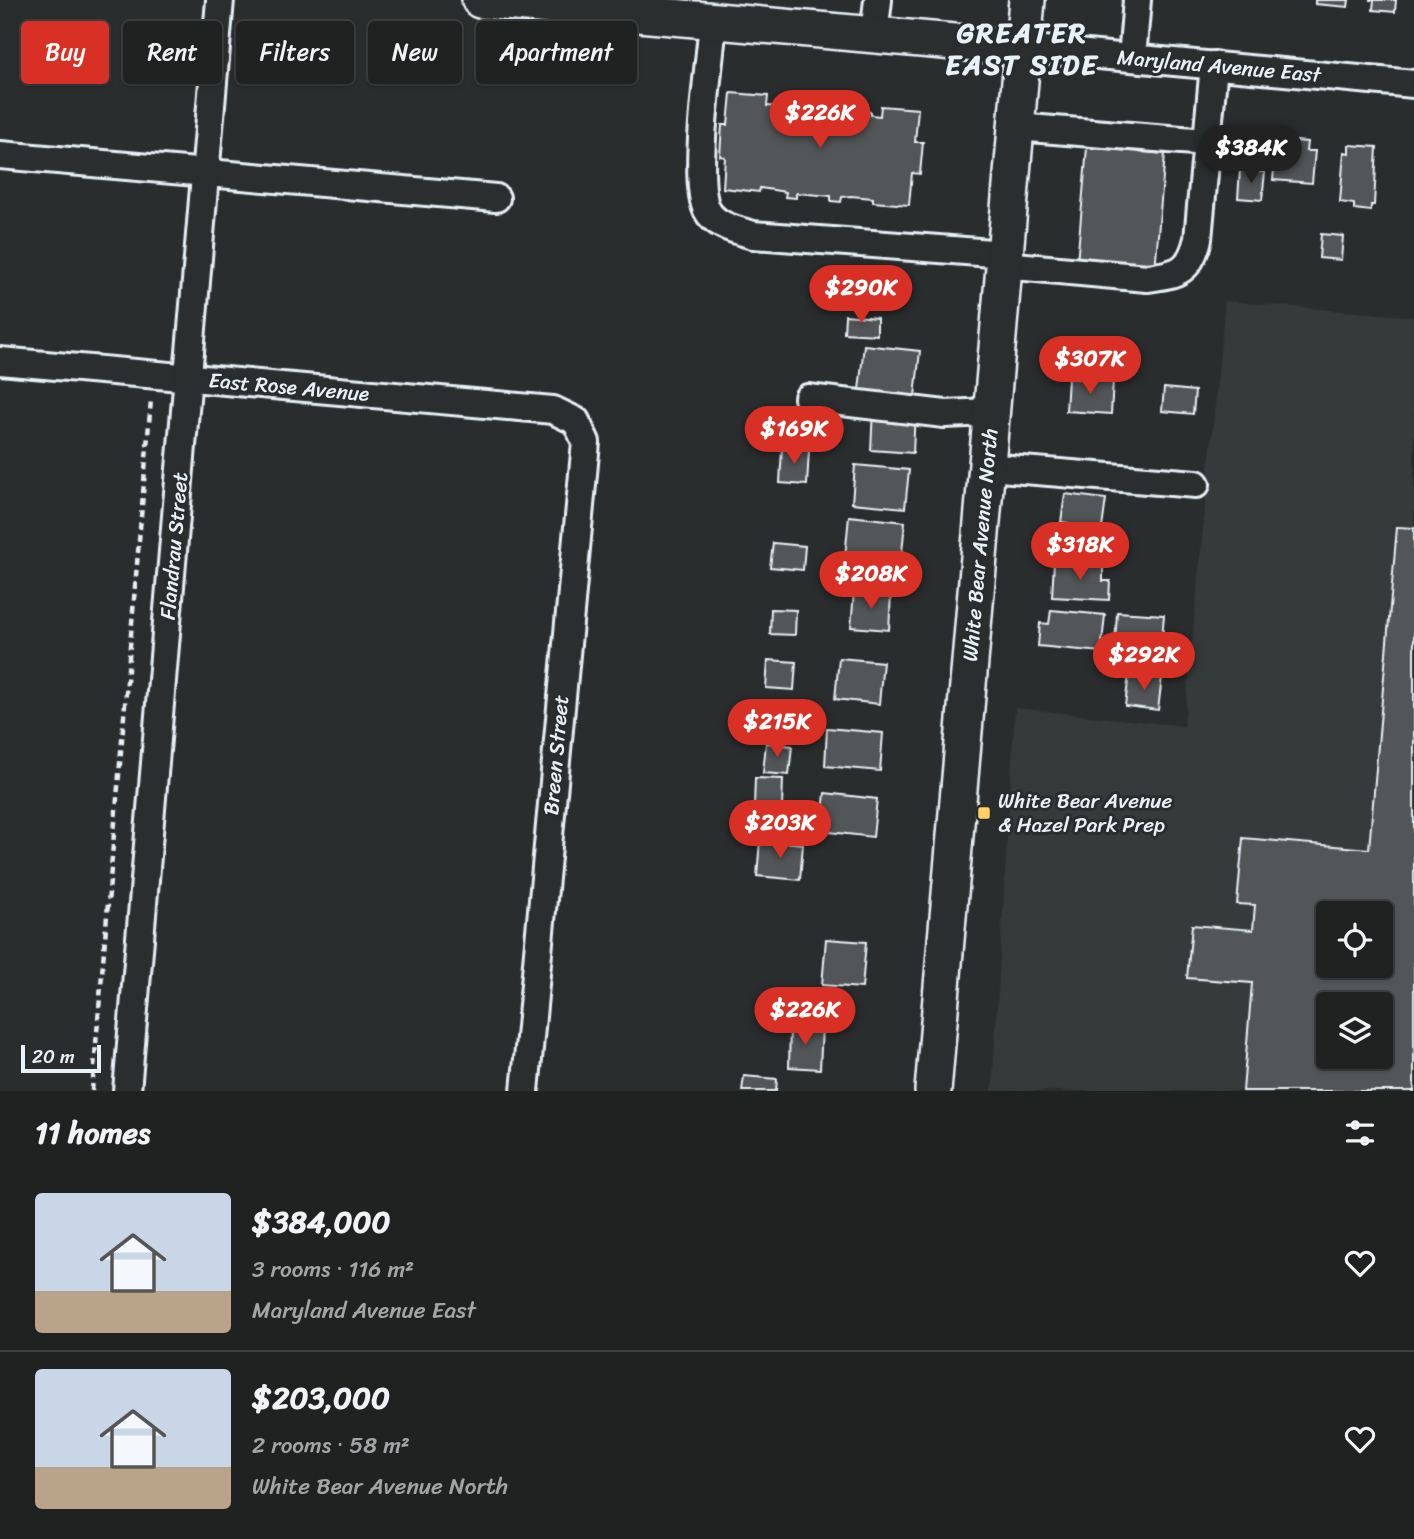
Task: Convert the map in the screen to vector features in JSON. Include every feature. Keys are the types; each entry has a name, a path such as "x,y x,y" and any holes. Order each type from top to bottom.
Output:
{"main road":[{"name":"Maryland Avenue East","path":"480,0 1022,48"},
{"name":"White Bear Avenue North","path":"933,1091 1027,0"}],"street":[{"name":"Flandrau Street","path":"127,1091 220,0"},
{"path":"874,35 877,0"},
{"path":"1132,58 1137,0"},
{"path":"713,22 701,164 702,194 708,212 727,227 753,235 1004,260 1147,278 1170,275 1184,268 1193,256 1198,239 1214,65"},
{"name":"Maryland Avenue East","path":"1022,48 1414,83"},
{"path":"1016,127 1207,142"},
{"path":"0,155 496,198"},
{"name":"East Rose Avenue","path":"0,361 553,410 576,421"},
{"path":"808,398 945,414 992,412"},
{"name":"Breen Street","path":"525,1091 586,442 576,421"},
{"path":"987,467 1196,484"}],"path":[{"path":"92,1091 151,400"}],"shaded area":[{"path":"1225,301 1414,317 1414,1091 992,1091 1015,708 1184,726"}],"building":[{"path":"1315,0 1349,0 1348,7 1315,4"},
{"path":"1374,0 1396,0 1395,12 1373,10"},
{"path":"731,93 768,96 767,106 779,107 782,100 796,101 795,106 812,107 812,102 826,104 825,108 843,110 843,105 857,106 856,111 880,116 881,106 918,109 915,142 923,142 920,174 912,173 909,205 873,202 873,198 842,197 841,202 831,201 831,196 796,193 796,198 785,197 786,192 760,188 759,192 723,188 725,157 720,156 722,125 728,125"},
{"path":"1284,140 1307,142 1306,151 1315,151 1312,183 1273,180 1276,148 1284,149"},
{"path":"1349,145 1377,147 1374,205 1371,205 1371,211 1354,209 1354,204 1340,202 1344,152 1349,153"},
{"path":"1087,147 1165,154 1155,270 1077,263"},
{"path":"1240,170 1265,172 1262,200 1238,198"},
{"path":"1321,234 1343,236 1341,260 1319,258"},
{"path":"845,315 877,318 877,335 844,333"},
{"path":"864,345 920,351 915,396 859,390"},
{"path":"1068,378 1113,381 1111,414 1066,411"},
{"path":"1164,388 1195,391 1193,414 1162,411"},
{"path":"873,409 915,412 913,453 871,450"},
{"path":"782,448 809,450 807,485 780,483"},
{"path":"855,465 909,470 905,508 852,503"},
{"path":"1065,494 1106,499 1100,543 1066,539 1068,523 1061,522"},
{"path":"849,516 905,522 901,563 845,557"},
{"path":"1397,527 1414,528 1414,1091 1243,1091 1252,983 1187,978 1192,925 1253,930 1255,905 1237,904 1243,838 1369,849"},
{"path":"773,543 805,546 803,570 770,567"},
{"path":"1054,562 1103,565 1103,581 1110,581 1109,600 1052,597"},
{"path":"854,592 891,594 889,630 851,627"},
{"path":"771,609 796,610 795,635 770,634"},
{"path":"1051,610 1105,615 1101,652 1038,646 1040,623 1049,624"},
{"path":"1117,612 1164,615 1161,649 1115,645"},
{"path":"839,658 883,662 879,704 835,699"},
{"path":"768,660 796,662 794,690 766,688"},
{"path":"1129,674 1162,677 1158,710 1125,706"},
{"path":"827,728 883,733 880,771 825,766"},
{"path":"766,743 792,746 789,775 763,773"},
{"path":"755,778 783,779 782,808 754,806"},
{"path":"825,793 877,799 873,837 821,831"},
{"path":"760,840 803,844 800,880 757,876"},
{"path":"826,939 866,942 862,988 822,985"},
{"path":"794,990 824,994 822,1014 792,1011"},
{"path":"790,1026 822,1027 820,1069 789,1067"},
{"path":"744,1076 777,1079 776,1091 742,1091"}],"place":[{"name":"White Bear Avenue & Hazel Park Prep","path":"984,813"}],"district":[{"name":"GREATER EAST SIDE","path":"1022,48"}]}
